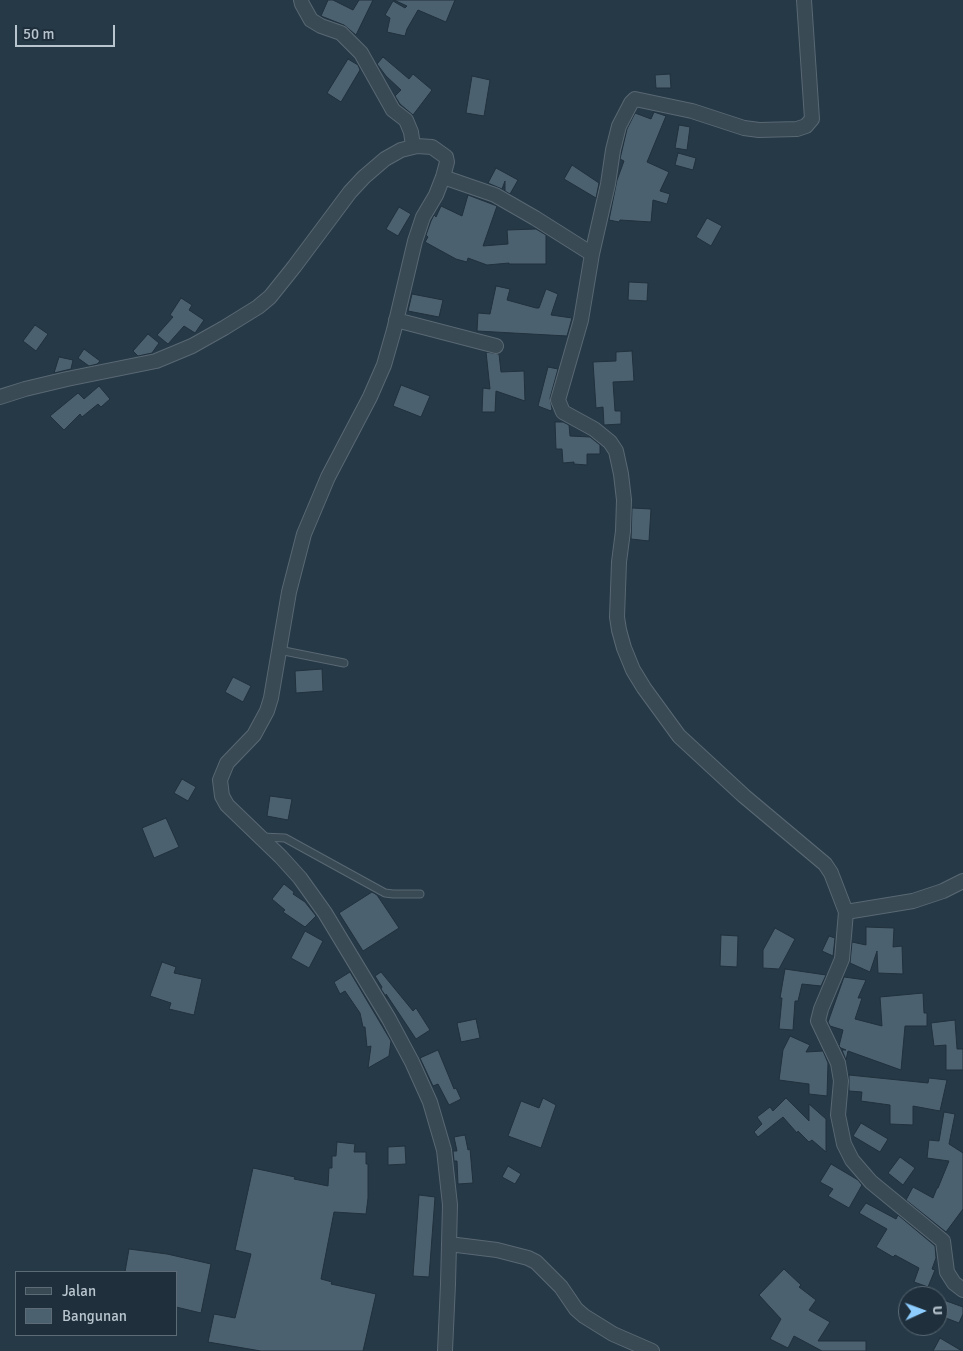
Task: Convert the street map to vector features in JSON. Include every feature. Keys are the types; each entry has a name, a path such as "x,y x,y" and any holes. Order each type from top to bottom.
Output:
{"street":[{"path":"302,0 302,4 311,20 321,26 341,33 361,53 392,110 406,120 411,132 413,146"},
{"path":"804,0 812,119 806,126 797,129 759,130 744,128 692,111 635,99 631,103 619,126 613,150 581,320 558,400 563,412 594,429 610,442 616,451 624,500 619,562 618,630 633,670 679,736 744,796 825,864 831,873 846,912 842,958 818,1021 838,1063 841,1082 838,1115 844,1144 852,1160 871,1182 943,1241 947,1272 954,1283 963,1290"},
{"path":"0,398 24,389 156,361 192,346 258,307 280,287 344,200 364,177 385,158 413,146 432,147 446,157 447,162 443,177 418,230 384,365 310,516 293,578 267,711 254,735 228,763 220,780 222,796 227,805 262,837 300,878 325,913 389,1019 422,1083 436,1119 444,1150 450,1205 445,1351"},
{"path":"443,177 495,195 536,218 592,254"},
{"path":"396,320 496,346"},
{"path":"846,912 913,901 963,882"},
{"path":"450,1244 497,1250 536,1262 561,1287 584,1316 613,1334 652,1351"}],"lane":[{"path":"279,650 344,663"},
{"path":"262,837 284,838 385,893 420,894"}],"building":[{"path":"328,0 333,0 353,10 359,0 373,0 356,35 344,25 321,16"},
{"path":"394,0 455,0 446,22 418,10 405,36 387,32 390,18 385,15 393,1 405,8 407,6"},
{"path":"383,57 409,79 413,74 432,90 413,115 400,104 395,96 401,90 386,76 377,64"},
{"path":"348,59 358,65 360,70 341,102 327,93"},
{"path":"670,74 671,88 656,88 655,75"},
{"path":"472,76 490,80 484,116 466,113"},
{"path":"654,112 666,116 647,162 669,172 660,191 670,194 667,204 653,200 651,222 620,220 619,222 609,220 617,180 624,161 620,159 627,129 635,113 651,119"},
{"path":"679,125 690,127 687,150 675,148"},
{"path":"678,153 696,158 693,170 675,165"},
{"path":"572,165 599,183 596,198 564,179"},
{"path":"496,168 518,180 510,194 505,191 505,181 502,189 488,183"},
{"path":"468,195 497,206 483,246 508,244 507,230 536,229 546,235 546,264 509,263 487,265 468,258 467,262 456,259 425,242 428,237 426,235 431,221 434,215 436,217 441,206 462,216"},
{"path":"399,207 411,214 398,236 386,229"},
{"path":"707,218 722,226 711,246 696,237"},
{"path":"629,282 648,283 647,301 628,300"},
{"path":"496,286 510,289 507,300 536,308 539,308 546,289 558,294 551,315 572,318 567,336 477,331 478,313 490,314"},
{"path":"412,294 443,300 439,317 408,311"},
{"path":"181,298 192,305 189,310 204,320 195,333 184,326 168,344 157,335 173,317 170,315"},
{"path":"35,325 48,334 36,351 23,341"},
{"path":"148,334 159,343 152,353 138,356 133,351"},
{"path":"84,349 100,361 89,366 78,358"},
{"path":"632,351 634,381 613,382 615,411 621,411 621,424 604,425 603,407 596,408 593,362 616,361 616,352"},
{"path":"486,352 499,354 501,372 524,371 525,401 496,391 495,412 482,412 483,388 490,389"},
{"path":"59,357 73,360 71,369 54,373"},
{"path":"548,367 558,369 550,398 551,411 538,406"},
{"path":"401,385 430,396 421,417 393,406"},
{"path":"99,386 110,399 101,407 98,404 82,417 80,414 64,430 50,416 78,393 84,399"},
{"path":"555,422 563,422 569,425 570,436 590,437 600,445 600,454 587,454 587,465 574,464 574,462 563,463 562,449 556,449"},
{"path":"632,508 651,509 649,541 631,539"},
{"path":"322,669 323,691 296,693 295,671"},
{"path":"233,677 251,686 243,702 225,692"},
{"path":"182,779 196,787 188,801 174,793"},
{"path":"270,796 292,799 288,820 267,816"},
{"path":"166,818 179,847 154,858 142,828"},
{"path":"284,884 294,892 293,894 305,902 316,916 305,927 283,912 285,910 272,899"},
{"path":"372,892 377,895 399,928 363,951 339,913"},
{"path":"866,927 894,928 893,947 902,946 903,974 878,973 877,951 870,972 850,963 852,942 866,945"},
{"path":"775,928 795,939 779,969 763,968 763,950"},
{"path":"305,931 323,941 309,968 291,958"},
{"path":"721,935 738,936 737,967 720,966"},
{"path":"829,936 835,938 833,956 822,951"},
{"path":"162,962 176,967 174,973 202,979 194,1015 169,1009 171,1003 150,996"},
{"path":"785,969 826,975 821,986 802,984 798,1001 795,1001 793,1030 779,1029 782,998 780,998"},
{"path":"350,972 391,1041 389,1056 368,1068 371,1046 367,1047 365,1027 363,1027 360,1013 345,991 340,994 334,982"},
{"path":"381,972 413,1011 416,1008 430,1030 416,1039 381,989 382,987 375,976"},
{"path":"844,977 866,980 858,998 862,998 855,1019 882,1026 880,997 923,993 924,1013 927,1013 927,1026 905,1026 901,1070 848,1051 846,1060 842,1050 846,1050 839,1046 843,1030 830,1026 828,1022"},
{"path":"476,1019 480,1038 461,1042 457,1023"},
{"path":"955,1020 957,1049 963,1049 963,1070 946,1070 946,1045 934,1046 931,1023"},
{"path":"790,1036 810,1045 806,1052 823,1051 828,1063 827,1096 809,1094 809,1084 779,1080 783,1050"},
{"path":"438,1050 454,1089 456,1088 461,1099 449,1105 438,1084 433,1086 420,1058"},
{"path":"849,1075 928,1083 929,1078 947,1080 940,1111 913,1106 913,1125 890,1124 890,1105 861,1101 862,1092 849,1091"},
{"path":"543,1098 556,1105 541,1148 508,1136 521,1101 539,1108"},
{"path":"786,1098 809,1121 809,1104 826,1119 826,1152 812,1140 809,1142 798,1131 797,1133 783,1117 758,1137 754,1132 762,1124 757,1117 770,1107 773,1111"},
{"path":"944,1112 955,1114 949,1144 963,1153 963,1209 946,1232 906,1200 913,1187 933,1198 938,1188 949,1161 927,1158 929,1140 939,1141"},
{"path":"861,1123 888,1139 880,1152 853,1136"},
{"path":"465,1135 468,1150 470,1149 473,1183 458,1184 457,1161 454,1161 453,1151 457,1151 454,1137"},
{"path":"337,1142 355,1144 354,1152 366,1152 368,1198 366,1214 334,1212 321,1279 332,1282 331,1284 376,1294 363,1351 261,1351 208,1342 214,1314 235,1318 251,1254 235,1250 253,1168 328,1186 329,1168 332,1168 332,1156 336,1156"},
{"path":"405,1146 406,1164 388,1165 388,1147"},
{"path":"900,1157 915,1168 903,1185 888,1173"},
{"path":"831,1164 858,1180 862,1185 849,1208 828,1196 833,1189 820,1182"},
{"path":"508,1166 521,1174 515,1184 502,1177"},
{"path":"419,1195 435,1197 429,1277 413,1276"},
{"path":"866,1203 896,1219 898,1215 935,1246 936,1258 932,1269 935,1270 928,1286 914,1282 919,1268 895,1255 893,1257 876,1247 887,1229 859,1213"},
{"path":"129,1249 167,1254 211,1264 201,1313 178,1307 178,1271 125,1271"},
{"path":"784,1269 801,1285 799,1287 816,1300 809,1310 830,1322 818,1341 866,1341 866,1351 822,1351 794,1336 788,1348 770,1339 781,1319 759,1295"},
{"path":"948,1302 963,1307 963,1314 959,1323 948,1319"},
{"path":"940,1338 962,1351 933,1351"}]}
